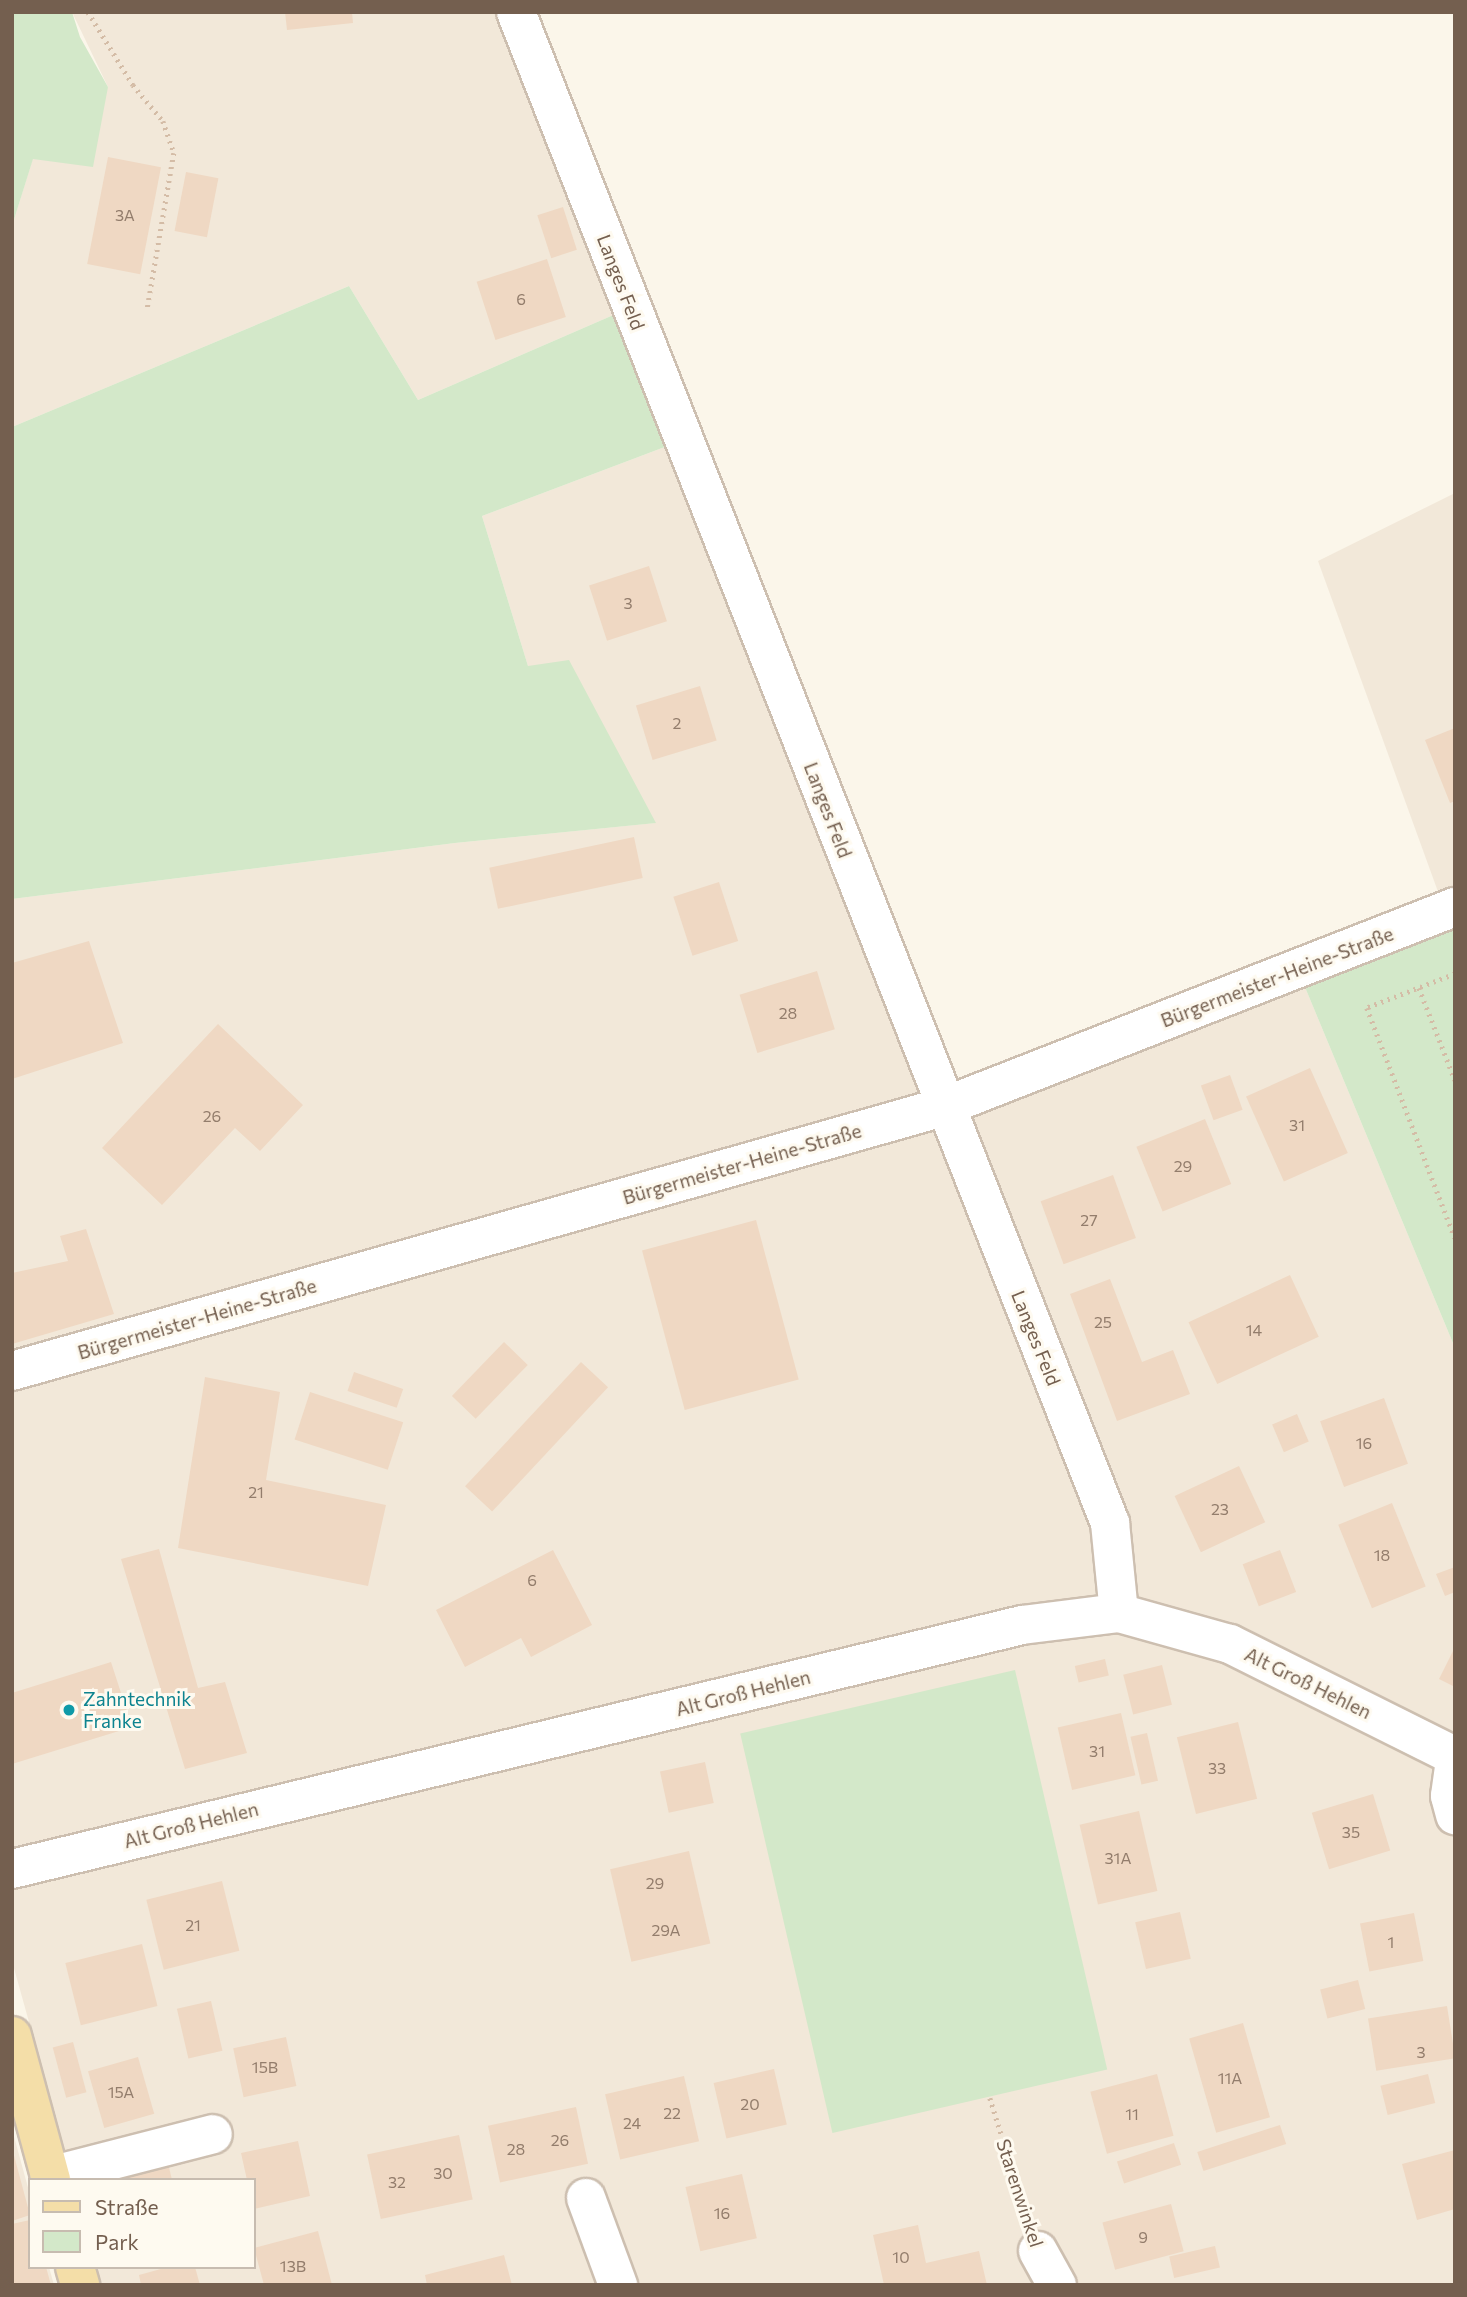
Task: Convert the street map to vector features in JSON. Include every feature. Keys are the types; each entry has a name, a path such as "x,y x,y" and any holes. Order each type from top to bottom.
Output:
{"main road":[{"path":"12,2036 51,2178"}],"street":[{"name":"Langes Feld","path":"516,12 943,1107 1110,1523 1119,1613"},
{"name":"Bürgermeister-Heine-Straße","path":"12,1371 943,1107 1455,907"},
{"name":"Alt Groß Hehlen","path":"12,1869 1022,1625 1119,1613 1230,1644 1455,1758"},
{"path":"1455,1758 1450,1796 1455,1815"},
{"path":"51,2178 213,2134"},
{"path":"586,2198 618,2285"},
{"name":"Starenwinkel","path":"1038,2252 1057,2285"}],"path":[{"path":"88,12 133,85 163,121 174,153 146,311"},
{"path":"1455,974 1367,1008 1455,1238"},
{"path":"1419,988 1455,1080"},
{"name":"Starenwinkel","path":"990,2098 1038,2252"}],"shaded area":[{"path":"72,12 504,12 618,313 418,400 349,286 12,427 12,226 33,158 108,87"},
{"path":"670,445 934,1120 1302,980 1455,1348 1455,2285 101,2285 97,2269 256,2269 256,2178 72,2178 12,1961 12,899 455,843 655,823 528,666 482,516"},
{"path":"1455,493 1455,907 1445,911 1318,561"},
{"path":"12,2129 28,2188 28,2269 50,2269 54,2285 12,2285"}],"green space":[{"path":"12,12 72,12 80,37 108,87 93,167 33,159 12,226"},
{"path":"349,286 418,400 618,313 670,445 482,516 528,666 569,660 656,823 455,843 12,899 12,427"},
{"path":"1455,907 1455,1348 1302,980"},
{"path":"1015,1670 1107,2069 832,2133 740,1733"}],"building":[{"path":"285,12 352,12 353,23 287,30"},
{"path":"108,157 161,167 140,274 87,264"},
{"path":"186,172 218,178 207,237 175,231"},
{"path":"563,207 577,250 551,258 537,215"},
{"path":"547,259 566,317 495,340 477,282"},
{"path":"649,566 667,621 607,641 589,585"},
{"path":"700,686 717,741 653,760 636,706"},
{"path":"1455,728 1455,801 1450,803 1425,740"},
{"path":"634,837 643,878 498,909 489,868"},
{"path":"719,882 738,941 693,956 673,897"},
{"path":"89,941 123,1043 12,1079 12,963"},
{"path":"817,971 835,1029 757,1053 740,995"},
{"path":"218,1024 303,1105 260,1151 235,1128 162,1205 102,1148"},
{"path":"1310,1068 1348,1153 1284,1181 1246,1096"},
{"path":"1230,1075 1243,1110 1214,1120 1201,1086"},
{"path":"1205,1119 1231,1184 1163,1212 1136,1147"},
{"path":"1113,1175 1136,1238 1064,1264 1041,1201"},
{"path":"756,1220 799,1379 685,1410 642,1251"},
{"path":"86,1229 114,1314 12,1344 12,1273 68,1261 60,1236"},
{"path":"1290,1275 1319,1337 1217,1384 1188,1322"},
{"path":"1110,1279 1142,1362 1173,1350 1190,1394 1117,1421 1070,1294"},
{"path":"504,1342 528,1365 476,1419 452,1396"},
{"path":"581,1362 608,1387 492,1512 465,1486"},
{"path":"354,1372 403,1389 397,1408 347,1391"},
{"path":"205,1377 280,1392 266,1480 386,1505 368,1586 178,1548"},
{"path":"310,1392 403,1422 388,1470 295,1440"},
{"path":"1384,1398 1408,1464 1344,1487 1320,1421"},
{"path":"1297,1414 1309,1442 1284,1452 1272,1425"},
{"path":"1239,1466 1265,1522 1201,1552 1175,1496"},
{"path":"1392,1503 1426,1586 1372,1608 1338,1525"},
{"path":"159,1549 198,1688 225,1682 247,1753 185,1769 121,1559"},
{"path":"553,1550 592,1625 531,1657 521,1638 465,1667 436,1610"},
{"path":"1280,1550 1296,1592 1259,1606 1243,1564"},
{"path":"1455,1567 1455,1592 1445,1596 1436,1574"},
{"path":"1455,1647 1455,1687 1439,1679"},
{"path":"1105,1659 1109,1676 1079,1683 1075,1666"},
{"name":"Zahntechnik Franke","path":"111,1662 132,1727 12,1764 12,1693"},
{"path":"1162,1665 1172,1705 1133,1714 1123,1675"},
{"path":"1121,1713 1135,1775 1072,1790 1058,1728"},
{"path":"1238,1722 1257,1799 1196,1814 1177,1737"},
{"path":"1147,1733 1158,1781 1141,1785 1130,1737"},
{"path":"705,1762 714,1803 669,1813 660,1772"},
{"path":"1373,1794 1390,1850 1329,1869 1312,1813"},
{"path":"1139,1811 1157,1891 1098,1905 1080,1825"},
{"path":"689,1851 710,1944 631,1962 610,1869"},
{"path":"222,1881 239,1951 164,1970 146,1900"},
{"path":"1180,1912 1191,1959 1146,1969 1135,1922"},
{"path":"1414,1913 1423,1961 1369,1972 1360,1923"},
{"path":"142,1944 157,2006 81,2025 65,1963"},
{"path":"1358,1980 1365,2009 1327,2019 1320,1989"},
{"path":"211,2001 222,2051 188,2059 177,2009"},
{"path":"1447,2006 1455,2058 1376,2071 1368,2019"},
{"path":"1243,2023 1270,2117 1216,2133 1189,2038"},
{"path":"286,2037 296,2086 244,2097 233,2048"},
{"path":"73,2042 86,2092 66,2098 53,2047"},
{"path":"138,2057 154,2114 104,2128 88,2071"},
{"path":"774,2069 787,2125 726,2138 714,2083"},
{"path":"1157,2074 1174,2136 1107,2154 1090,2092"},
{"path":"1428,2074 1435,2103 1388,2115 1380,2086"},
{"path":"684,2076 699,2141 620,2160 605,2094"},
{"path":"576,2107 588,2164 500,2182 488,2126"},
{"path":"1280,2125 1286,2144 1203,2171 1197,2152"},
{"path":"459,2135 473,2200 381,2219 367,2155"},
{"path":"298,2141 310,2196 256,2209 256,2178 247,2178 241,2153"},
{"path":"1174,2143 1181,2165 1124,2183 1117,2162"},
{"path":"12,2148 28,2216 12,2221"},
{"path":"1455,2150 1455,2209 1417,2220 1402,2164"},
{"path":"168,2163 172,2178 115,2178"},
{"path":"742,2174 757,2238 700,2251 685,2187"},
{"path":"1171,2204 1184,2251 1115,2270 1102,2222"},
{"path":"28,2220 28,2269 47,2269 51,2285 12,2285 12,2224"},
{"path":"918,2225 926,2263 979,2251 987,2285 884,2285 873,2235"},
{"path":"318,2231 332,2285 264,2285 256,2247"},
{"path":"1215,2246 1220,2267 1174,2278 1169,2257"},
{"path":"504,2255 512,2285 427,2285 425,2275"},
{"path":"161,2269 196,2269 200,2285 141,2285 139,2275"}],"place":[{"name":"Zahntechnik Franke","path":"69,1710"}]}
